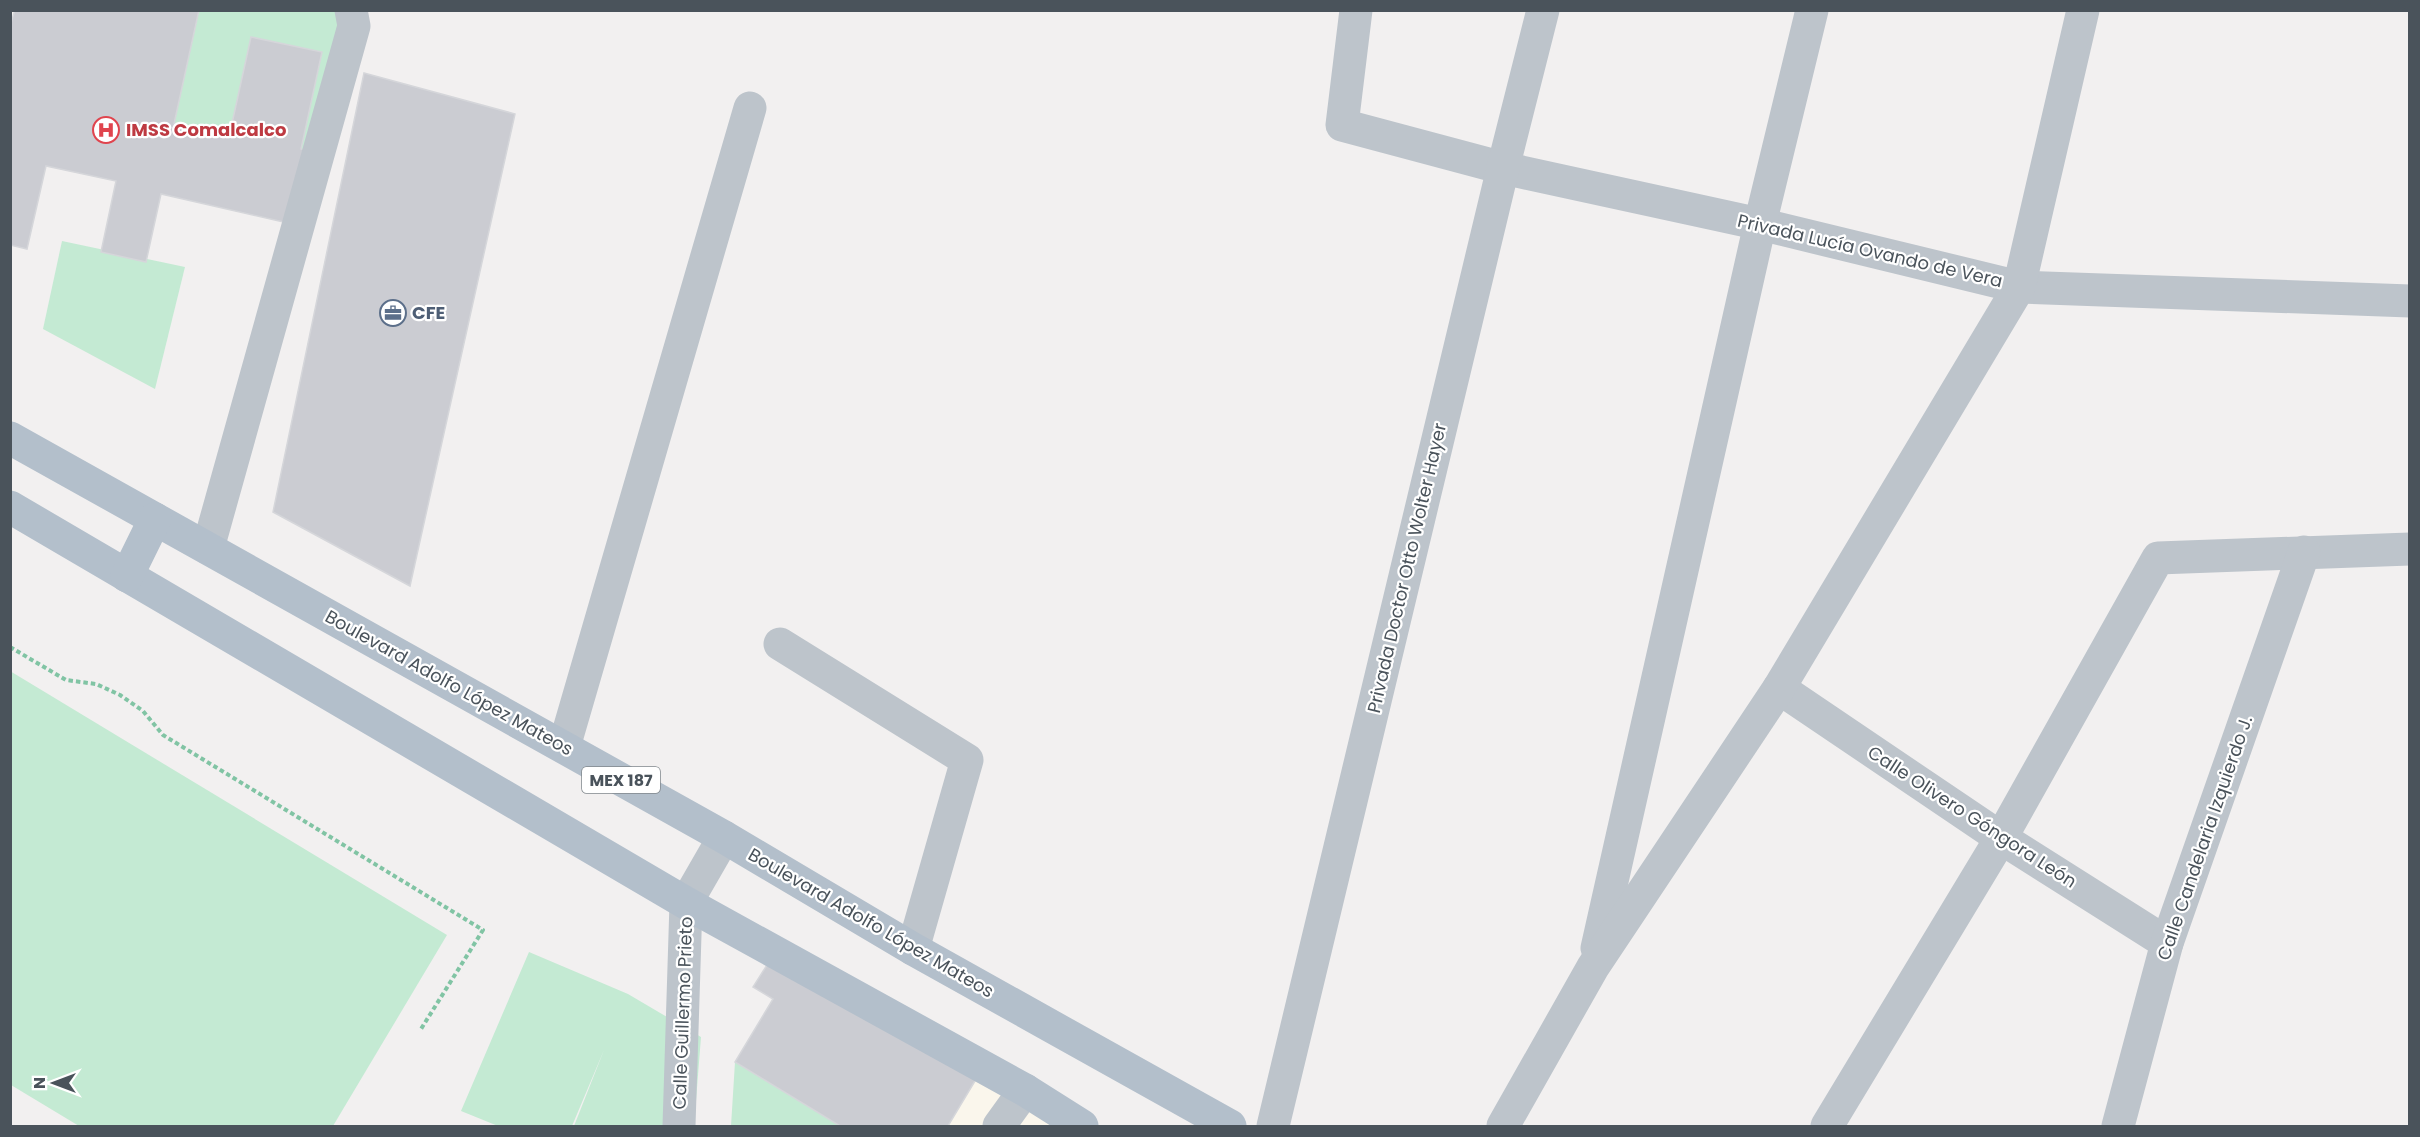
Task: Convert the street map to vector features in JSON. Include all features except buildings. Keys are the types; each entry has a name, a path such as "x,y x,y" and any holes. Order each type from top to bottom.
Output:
{"main road":[{"name":"Boulevard Adolfo López Mateos","path":"10,438 724,837 914,948 1230,1126"},
{"path":"10,507 686,903 1025,1090 1082,1126"},
{"path":"127,576 155,519"}],"street":[{"path":"208,548 354,26 351,10"},
{"name":"Privada Lucía Ovando de Vera","path":"1356,10 1342,124 1503,168 1760,224 2019,287 2409,301"},
{"name":"Privada Doctor Otto Wolter Hayer","path":"1273,1126 1543,10"},
{"path":"1593,967 1760,224 1812,10"},
{"path":"1503,1126 1593,967 1779,688 2019,287 2083,10"},
{"path":"564,747 750,108"},
{"path":"1827,1126 2001,838 2158,558 2409,549"},
{"name":"Calle Candelaria Izquierdo J.","path":"2118,1126 2167,943 2304,552"},
{"path":"780,644 967,760 914,948"},
{"name":"Calle Olivero Góngora León","path":"1779,688 2001,838 2167,943"},
{"name":"Calle Guillermo Prieto","path":"679,1126 686,903 724,837"},
{"path":"999,1126 1025,1090"}],"path":[{"path":"10,647 66,680 96,684 120,695 143,711 163,735 483,930 421,1029"}],"shaded area":[{"path":"981,1071 1062,1126 948,1126"}],"green space":[{"path":"199,11 348,11 319,152 301,149 322,53 251,37 229,137 174,124"},
{"path":"62,241 185,267 155,389 43,329"},
{"path":"10,671 447,935 333,1126 79,1126 11,1085"},
{"path":"529,952 628,994 701,1037 694,1126 574,1126 604,1050 572,1126 498,1126 461,1111"},
{"path":"735,1062 840,1126 731,1126"}],"place":[{"name":"IMSS Comalcalco","path":"106,130"},
{"name":"CFE","path":"393,313"}]}
